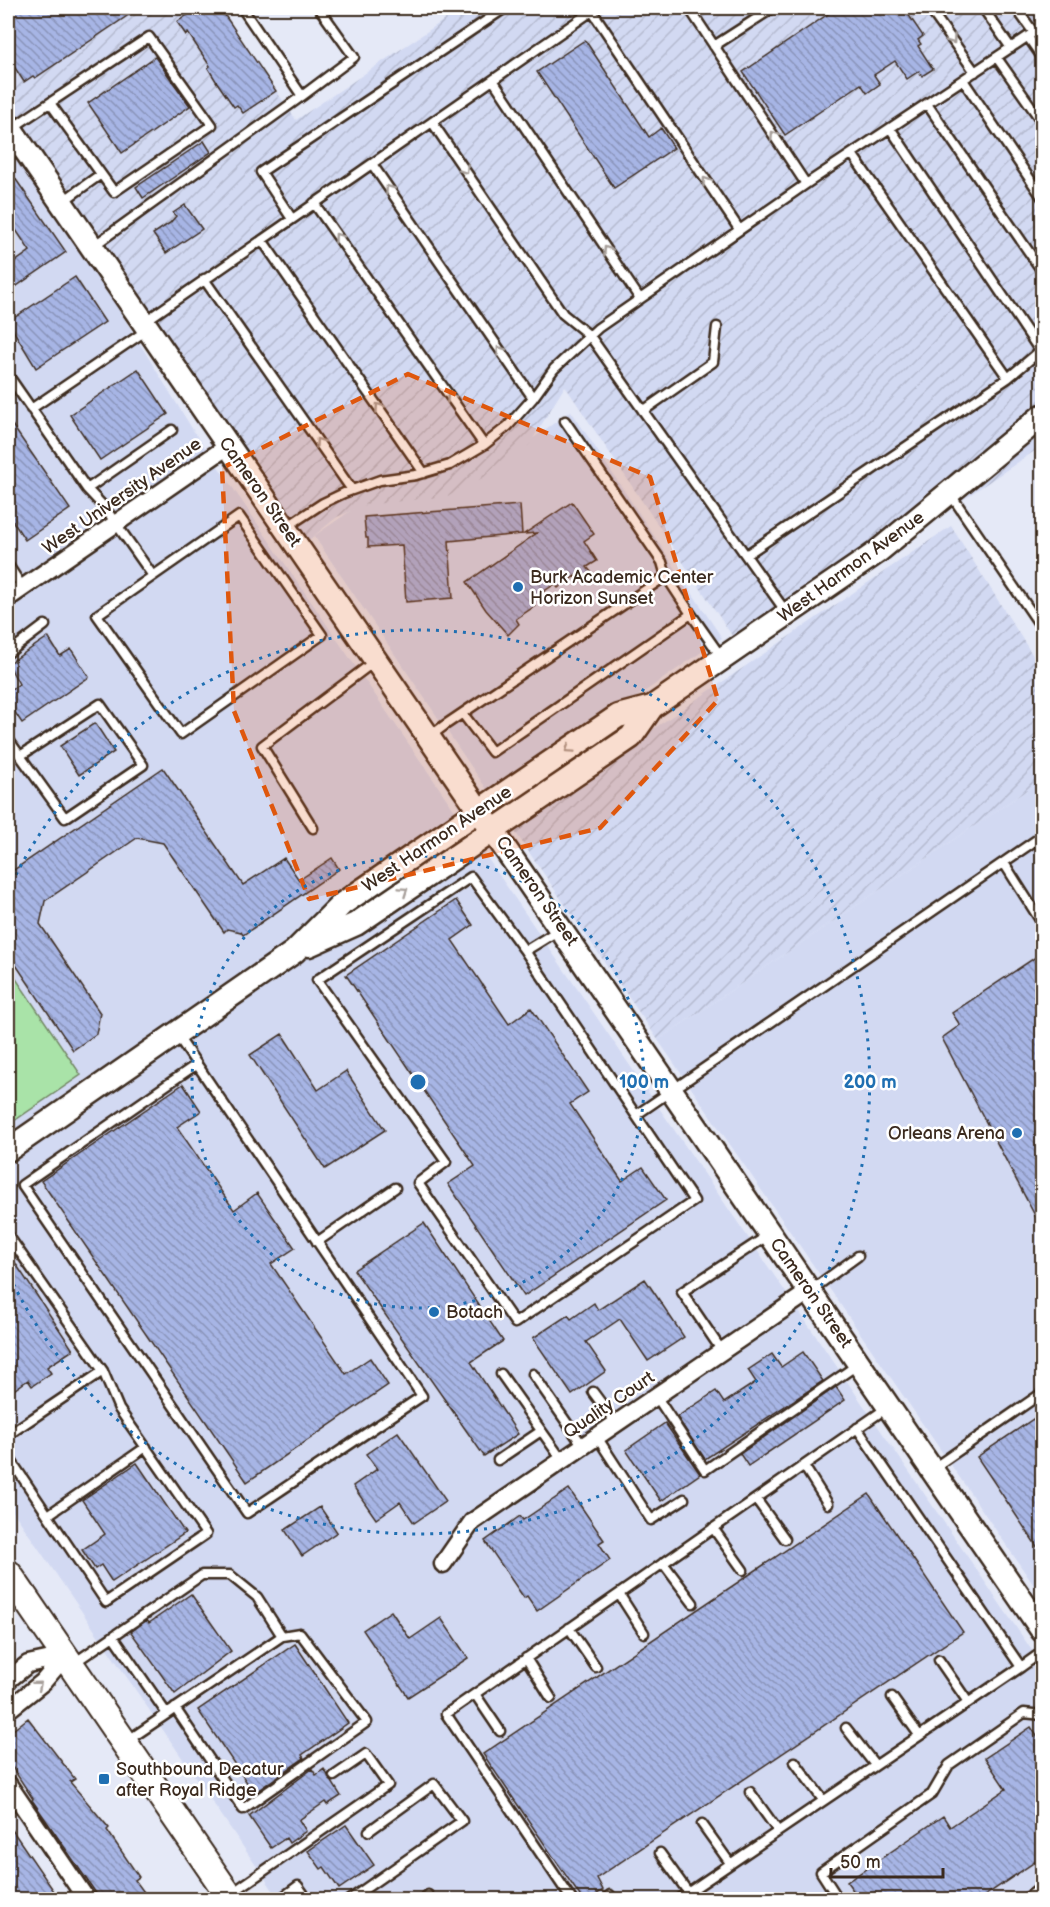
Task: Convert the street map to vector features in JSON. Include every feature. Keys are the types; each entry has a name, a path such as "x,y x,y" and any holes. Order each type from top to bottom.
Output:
{"main road":[{"path":"8,1573 230,1897"}],"street":[{"name":"Cameron Street","path":"9,127 478,811 494,830 562,928 1042,1630"},
{"name":"West Harmon Avenue","path":"8,1150 294,952 342,904 618,716 652,707 876,553 1042,416"},
{"name":"West University Avenue","path":"8,598 228,446"},
{"name":"West Harmon Avenue","path":"294,952 356,924 631,737 652,707"},
{"name":"Quality Court","path":"443,1564 472,1522 810,1291"},
{"path":"8,1680 27,1664 68,1661"},
{"path":"8,1710 68,1661"},
{"path":"8,1784 87,1899"}],"lane":[{"path":"242,8 302,96"},
{"path":"92,247 354,57 320,8"},
{"path":"292,219 261,172 504,8"},
{"path":"689,8 806,184"},
{"path":"714,46 773,8"},
{"path":"929,8 975,72"},
{"path":"983,8 1011,48"},
{"path":"1016,8 1042,57"},
{"path":"31,409 146,326 204,279 493,80 591,9 739,230"},
{"path":"285,528 323,502 380,480 424,473 450,465 483,445 508,426 533,398 554,369 590,336 806,184 1042,27"},
{"path":"9,127 50,103 149,37 212,125 114,192 50,103"},
{"path":"997,58 1042,122"},
{"path":"493,80 640,299"},
{"path":"963,80 1042,197"},
{"path":"927,104 1042,271"},
{"path":"432,122 563,314 590,336 788,615"},
{"path":"746,555 1008,378 1040,351 890,128"},
{"path":"852,154 1008,378"},
{"path":"372,164 533,398"},
{"path":"61,203 101,174"},
{"path":"315,203 483,445"},
{"path":"262,240 424,473"},
{"path":"204,279 352,490"},
{"path":"644,411 713,362 717,327"},
{"path":"8,375 87,489 116,524 153,576"},
{"path":"565,422 662,562 666,576 723,659"},
{"path":"87,489 172,430"},
{"path":"950,493 1042,628"},
{"path":"239,516 322,635 180,734 97,615 153,576 239,516"},
{"path":"8,565 23,588"},
{"path":"428,737 666,576"},
{"path":"463,714 492,752 692,614"},
{"path":"8,653 45,625"},
{"path":"314,828 262,746 376,661"},
{"path":"8,739 20,756 65,818 143,765 100,704 20,756"},
{"path":"636,1115 1042,836"},
{"path":"1004,863 1042,923"},
{"path":"471,877 525,951 694,1201 515,1323 418,1183 446,1162 317,980 471,877"},
{"path":"525,951 562,928"},
{"path":"176,1034 197,1064 422,1396 247,1513 22,1185 197,1064"},
{"path":"317,1242 395,1188"},
{"path":"8,1234 103,1371 119,1409 206,1534 106,1602 8,1456"},
{"path":"722,1351 682,1292 770,1234"},
{"path":"810,1291 858,1256"},
{"path":"656,1396 705,1470 859,1363"},
{"path":"8,1435 103,1371"},
{"path":"501,1374 562,1461"},
{"path":"533,1374 651,1520 684,1499"},
{"path":"593,1392 616,1423"},
{"path":"932,1469 1042,1393"},
{"path":"572,1899 446,1714 889,1406"},
{"path":"857,1428 1021,1666"},
{"path":"498,1460 541,1431"},
{"path":"48,1515 146,1447"},
{"path":"804,1466 828,1504"},
{"path":"756,1499 785,1539"},
{"path":"713,1528 743,1570"},
{"path":"663,1563 693,1603"},
{"path":"68,1661 112,1636 201,1575 230,1575 257,1598 282,1636"},
{"path":"619,1594 644,1634"},
{"path":"569,1628 597,1667"},
{"path":"124,1743 175,1708 282,1636 300,1633 367,1722 243,1809 175,1708"},
{"path":"112,1636 167,1714"},
{"path":"677,1899 1042,1652"},
{"path":"526,1658 551,1698"},
{"path":"939,1660 968,1702"},
{"path":"475,1694 500,1731"},
{"path":"892,1697 919,1735"},
{"path":"839,1899 821,1872 932,1794 949,1765 1024,1713 1042,1715"},
{"path":"846,1728 875,1765"},
{"path":"230,1897 388,1785 366,1754 334,1776"},
{"path":"795,1762 823,1800"},
{"path":"349,1899 462,1821 434,1784 369,1831"},
{"path":"750,1792 778,1831"},
{"path":"702,1824 730,1863"},
{"path":"660,1853 688,1892"},
{"path":"279,1899 298,1886 308,1899"},
{"path":"1024,1899 1042,1887"},
{"path":"422,1899 428,1895 431,1899"}],"highlighted area":[{"path":"408,374 650,477 718,700 600,828 309,899 234,711 222,468"}],"shaded area":[{"path":"8,8 220,8 296,120 462,8 1042,8 1042,446 741,649 565,386 529,445 488,475 449,496 365,505 337,517 299,548 8,125"},
{"path":"8,130 193,430 1042,1665 1042,1899 279,1899 8,1504 8,1125 81,1075 8,967"},
{"name":"Burk Academic Center Horizon Sunset","path":"571,411 722,638 492,797 314,536 381,490 518,449"},
{"path":"951,526 1042,670 1042,780 658,1040 511,826"},
{"path":"1042,780 1042,1597 658,1040"}],"green space":[{"path":"8,967 81,1075 8,1125"}],"building":[{"path":"8,8 139,8 35,78 33,76 24,82 8,57"},
{"path":"198,8 220,8 276,91 243,113 237,105 234,107 188,33 186,35 177,22"},
{"path":"837,8 904,8 923,36 918,40 921,44 918,46 933,69 922,76 919,71 907,79 895,61 874,75 880,84 867,93 861,84 785,135 743,72"},
{"path":"585,40 649,137 661,128 674,148 614,188 537,72"},
{"path":"155,57 190,106 122,153 88,103"},
{"path":"204,141 211,152 143,198 136,187"},
{"path":"8,168 66,252 8,292 8,267 30,251 8,218"},
{"path":"185,205 202,229 166,253 153,234 170,223 176,216 173,213"},
{"path":"75,277 105,322 36,368 8,322"},
{"path":"138,369 168,414 100,460 70,415"},
{"path":"8,419 70,509 25,540 8,514"},
{"path":"572,502 594,534 584,541 597,561 587,567 592,573 579,582 575,576 558,588 555,584 531,600 535,606 516,619 519,624 508,635 486,610 467,582 537,533 524,534"},
{"path":"520,505 522,534 449,541 453,598 406,602 402,545 368,547 364,517"},
{"path":"48,637 60,656 71,649 89,677 22,723 8,702 8,692 19,684 8,664"},
{"path":"95,723 114,752 79,775 60,746"},
{"path":"163,768 243,885 284,858 299,880 332,858 339,869 243,935 241,932 227,929 224,932 163,843 137,838 45,901 40,924 100,1013 96,1034 73,1050 8,953 8,874"},
{"path":"456,900 473,925 452,940 509,1024 531,1008 588,1092 570,1104 622,1181 643,1167 666,1200 524,1296 448,1184 475,1166 346,975"},
{"name":"Orleans Arena","path":"1042,953 1042,1229 942,1038 960,1025 952,1013"},
{"path":"282,1034 318,1090 346,1071 385,1130 325,1169 250,1055"},
{"path":"183,1084 201,1111 177,1127 234,1210 257,1193 295,1248 271,1264 346,1374 370,1358 388,1385 247,1482 41,1181"},
{"path":"424,1223 503,1341 471,1362 518,1434 484,1456 354,1270"},
{"path":"8,1252 73,1350 47,1367 51,1373 32,1386 28,1380 8,1394"},
{"path":"645,1279 684,1337 648,1361 620,1319 586,1342 606,1371 572,1395 533,1338 568,1315 571,1319 594,1303 598,1310"},
{"path":"803,1352 823,1381 705,1459 677,1417 716,1391 724,1403 756,1382 748,1370 772,1354 781,1367"},
{"path":"836,1387 845,1400 748,1466 740,1454"},
{"path":"1042,1413 1042,1554 977,1457"},
{"path":"665,1423 700,1474 661,1501 626,1450"},
{"path":"398,1432 446,1501 414,1523 400,1502 376,1519 353,1486 377,1469 366,1454"},
{"path":"137,1463 185,1533 112,1582 101,1565 95,1569 82,1550 105,1534 82,1500"},
{"path":"569,1489 604,1540 599,1543 610,1560 537,1611 527,1596 524,1598 485,1541 520,1516 523,1520"},
{"path":"869,1494 963,1632 597,1878 603,1890 590,1899 582,1899 483,1754"},
{"path":"320,1507 337,1532 302,1556 285,1530"},
{"path":"191,1594 231,1651 175,1694 131,1632 147,1620 149,1623"},
{"path":"391,1611 410,1639 441,1618 468,1658 408,1697 363,1630"},
{"path":"295,1644 348,1723 302,1755 304,1758 254,1793 198,1710"},
{"path":"28,1718 75,1779 70,1782 109,1828 107,1830 139,1877 135,1880 149,1899 100,1899 32,1800 8,1761 8,1734"},
{"path":"1031,1727 1042,1744 1042,1857 980,1899 859,1899 847,1882 943,1816 950,1827 1006,1789 985,1758"},
{"path":"312,1769 316,1775 324,1769 341,1796 327,1805 325,1802 299,1820 306,1831 289,1843 286,1838 271,1848 249,1816"},
{"path":"8,1824 56,1894 50,1899 8,1899"},
{"path":"346,1825 374,1865 339,1889 324,1867 321,1869 308,1851"}],"place":[{"name":"Burk Academic Center Horizon Sunset","path":"518,587"},
{"name":"Orleans Arena","path":"1017,1133"},
{"name":"Botach","path":"434,1312"},
{"name":"Southbound Decatur after Royal Ridge","path":"104,1779"}]}
